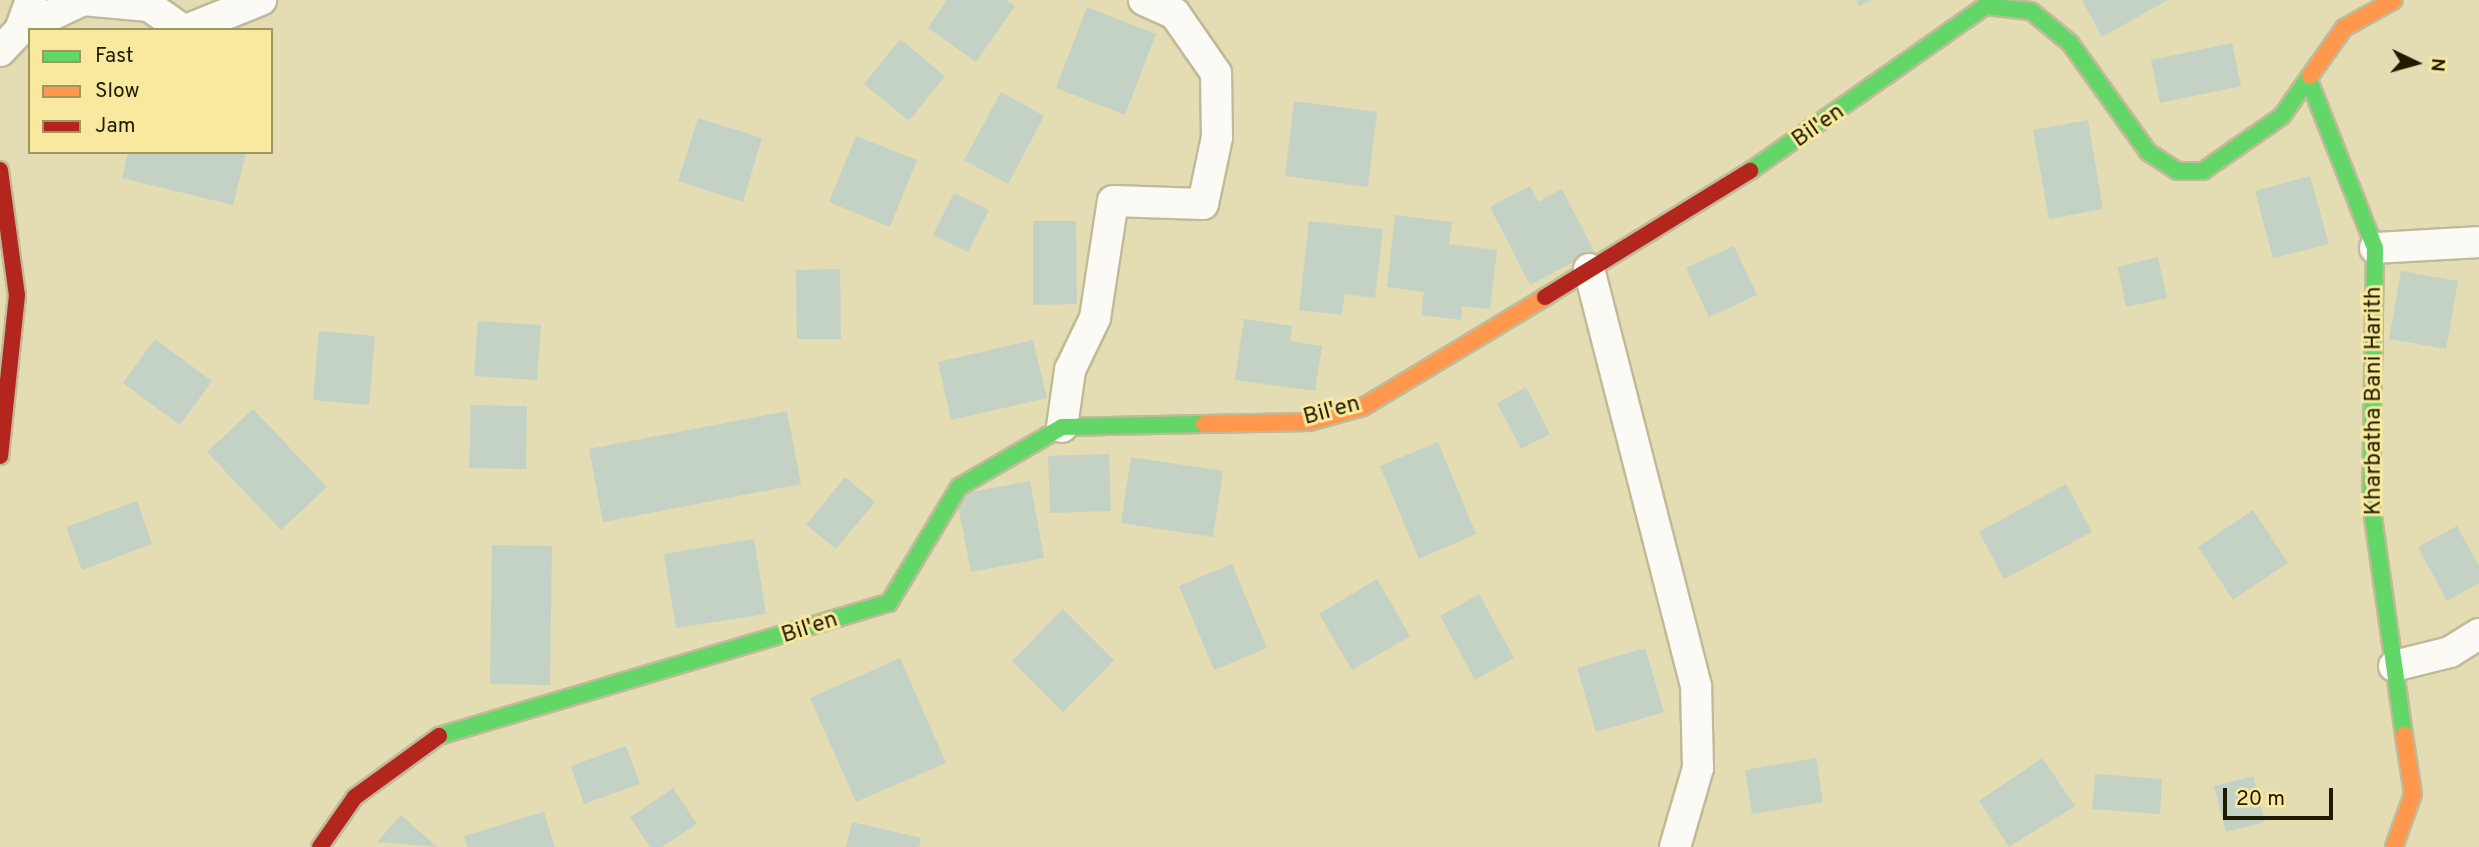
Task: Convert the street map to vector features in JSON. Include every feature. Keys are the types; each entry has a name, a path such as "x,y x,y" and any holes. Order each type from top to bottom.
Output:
{"street":[{"path":"10,41 31,0"},
{"path":"33,28 83,0 149,6 182,28"},
{"path":"190,28 261,0"},
{"path":"1062,427 1070,370 1095,318 1113,201 1203,204 1217,136 1216,73 1175,14 1143,0"},
{"path":"2310,83 2344,28 2394,0"},
{"name":"Bil'en","path":"320,847 355,797 432,738 889,603 959,487 1062,427 1309,422 1363,407 1812,134 1986,3 2031,11 2070,43 2148,152 2177,171 2203,171 2235,154 2310,83"},
{"path":"10,41 28,31"},
{"name":"Kharbatha Bani Harith","path":"2310,83 2375,248 2371,503 2413,794 2394,847"},
{"path":"0,170 17,295 0,456"},
{"path":"2375,248 2479,242"},
{"path":"1589,269 1696,686 1698,768 1675,847"},
{"path":"2394,666 2450,652 2479,634"}],"building":[{"path":"947,0 1006,0 1015,6 976,62 928,28"},
{"path":"1856,0 1872,0 1859,6"},
{"path":"2082,0 2168,0 2102,37"},
{"path":"1087,7 1156,34 1125,115 1056,88"},
{"path":"900,39 945,76 909,121 864,84"},
{"path":"2232,43 2241,86 2160,103 2151,60"},
{"path":"1001,92 1044,116 1008,184 964,160"},
{"path":"1294,101 1377,112 1368,187 1285,176"},
{"path":"698,118 762,138 743,202 678,181"},
{"path":"2088,120 2103,209 2049,219 2033,130"},
{"path":"856,136 917,160 890,227 829,202"},
{"path":"128,154 246,154 233,205 122,178"},
{"path":"2310,176 2329,244 2273,258 2255,191"},
{"path":"1530,186 1538,202 1562,189 1594,251 1530,285 1490,207"},
{"path":"954,193 989,210 968,252 933,235"},
{"path":"1395,215 1452,222 1449,244 1497,250 1490,309 1462,306 1461,320 1421,315 1424,292 1387,287"},
{"path":"1033,221 1076,221 1077,304 1033,305"},
{"path":"1309,221 1383,229 1375,298 1345,294 1342,315 1299,310"},
{"path":"1734,246 1757,295 1709,317 1686,268"},
{"path":"2158,257 2167,298 2126,307 2118,267"},
{"path":"840,269 841,339 797,339 796,270"},
{"path":"2401,271 2458,281 2446,349 2389,339"},
{"path":"1244,319 1292,326 1290,341 1322,346 1315,391 1235,380"},
{"path":"478,321 541,325 537,380 474,376"},
{"path":"319,331 375,336 369,405 313,400"},
{"path":"155,339 212,381 180,425 123,383"},
{"path":"1033,340 1047,398 951,420 938,362"},
{"path":"1526,387 1550,434 1521,449 1497,403"},
{"path":"471,405 527,406 526,469 469,468"},
{"path":"253,409 327,487 281,530 207,452"},
{"path":"787,411 801,484 603,522 589,449"},
{"path":"1438,442 1476,534 1419,559 1380,466"},
{"path":"1109,454 1111,511 1050,513 1048,456"},
{"path":"1131,457 1223,471 1213,537 1121,523"},
{"path":"845,477 875,502 836,549 806,525"},
{"path":"1030,481 1044,558 971,572 956,495"},
{"path":"2066,484 2092,532 2004,579 1979,532"},
{"path":"137,501 152,544 82,570 66,527"},
{"path":"2253,510 2288,563 2233,600 2198,547"},
{"path":"2457,526 2479,566 2479,583 2447,601 2418,547"},
{"path":"754,539 766,614 676,628 664,554"},
{"path":"492,545 552,546 550,685 490,684"},
{"path":"1232,564 1267,648 1214,670 1179,586"},
{"path":"1377,579 1410,636 1352,670 1319,614"},
{"path":"1479,594 1514,658 1475,680 1440,616"},
{"path":"1063,609 1114,660 1063,712 1012,661"},
{"path":"1645,648 1664,712 1596,732 1577,668"},
{"path":"900,658 946,763 856,802 810,698"},
{"path":"626,746 640,784 584,804 571,766"},
{"path":"1816,758 1823,802 1752,814 1745,770"},
{"path":"2042,758 2075,806 2009,847 1979,801"},
{"path":"2095,774 2162,779 2160,814 2092,809"},
{"path":"2253,776 2265,822 2226,832 2214,786"},
{"path":"673,788 697,824 662,847 650,847 630,817"},
{"path":"544,812 555,847 467,847 464,836"},
{"path":"401,815 437,847 377,842"},
{"path":"852,822 921,838 919,847 846,847"}],"traffic: fast":[{"path":"1750,171 1986,6 2031,11 2070,43 2148,152 2177,171 2203,171 2282,116 2310,76"},
{"path":"2310,83 2375,248 2371,503 2404,735"},
{"path":"439,736 889,603 959,487 1062,427 1204,424"}],"traffic: slow":[{"path":"2310,76 2344,28 2394,0"},
{"path":"1204,424 1309,422 1363,407 1545,297"},
{"path":"2394,847 2413,794 2404,735"}],"traffic: jam":[{"path":"0,170 17,295 0,456"},
{"path":"1545,297 1750,171"},
{"path":"320,847 355,797 439,736"}]}
